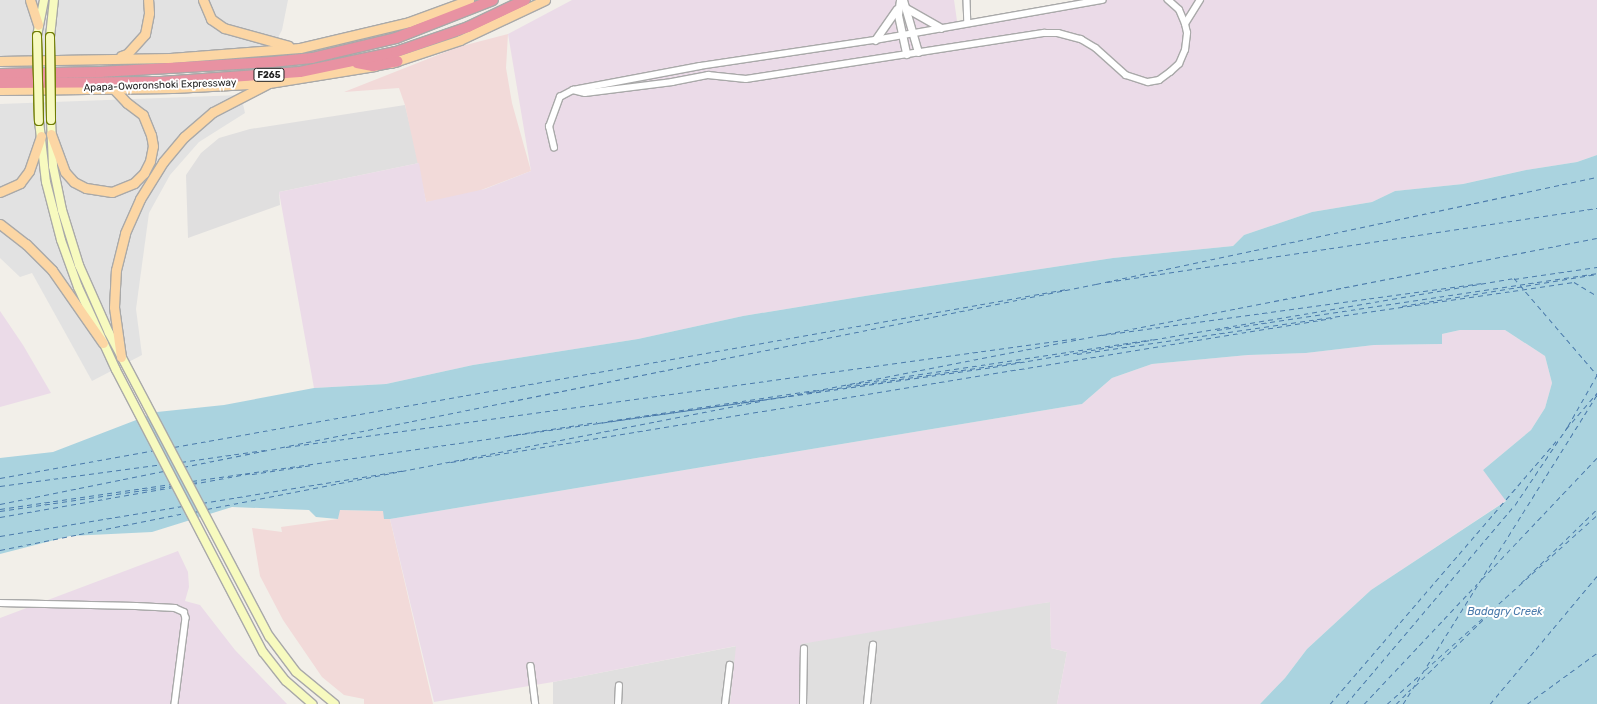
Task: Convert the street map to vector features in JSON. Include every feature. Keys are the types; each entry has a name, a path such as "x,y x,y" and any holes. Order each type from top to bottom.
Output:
{"highway":[{"path":"477,8 488,0"},
{"name":"Apapa-Oworonshoki Expressway","path":"0,74 100,72 251,64 312,58 396,38 477,8 493,0"},
{"name":"Apapa-Oworonshoki Expressway","path":"1,89 226,78 356,66 397,57 468,27 525,0"},
{"path":"356,66 373,66 397,57"}],"main road":[{"path":"30,0 38,25"},
{"path":"44,0 37,36 39,121 46,182 61,240 78,287 116,370 263,652 282,677 312,704"},
{"path":"54,0 48,62 53,166 73,247 91,295 123,361 235,573 254,612 282,655 296,672 335,704"},
{"path":"112,58 127,54 145,34 149,19 148,0"},
{"path":"203,0 211,18 224,28 278,45 300,48"},
{"path":"0,61 213,56 300,48 409,22 469,0"},
{"name":"Apapa-Oworonshoki Expressway","path":"397,57 460,40 545,0"},
{"name":"Apapa-Oworonshoki Expressway","path":"1,89 113,88 269,83 356,66"},
{"path":"123,361 114,307 116,270 125,232 140,199 163,162 189,132 213,112 269,83"},
{"path":"52,134 65,172 74,182 86,188 112,192 134,183 144,173 150,161 153,146 151,135 143,115 127,103 113,88"},
{"path":"0,192 20,183 29,171 41,136"},
{"path":"0,224 26,244 52,270 103,343"}],"street":[{"path":"967,0 968,23"},
{"path":"554,148 549,128 560,97 573,90 700,66 874,40 1103,0"},
{"path":"573,90 585,93 672,82 708,75 746,79 1044,33 1058,34 1081,39 1096,48 1126,75 1148,82 1159,80 1179,64 1185,50 1188,33 1185,24 1179,10 1168,0"},
{"path":"1185,24 1200,0"},
{"path":"902,4 941,28"},
{"path":"902,4 913,32 918,52"},
{"path":"902,4 903,34 906,54"},
{"path":"874,40 888,24 902,4"},
{"path":"0,603 136,606 175,608 184,612 186,618 175,704"},
{"path":"867,704 873,645"},
{"path":"803,704 804,649"},
{"path":"725,704 730,665"},
{"path":"531,666 536,704"},
{"path":"618,704 619,686"}],"shaded area":[{"path":"0,0 288,0 282,30 273,47 204,54 0,59"},
{"path":"572,0 954,0 958,28 1076,0 1597,0 1597,155 1577,162 1526,170 1463,184 1395,191 1372,202 1312,212 1244,235 1233,246 1113,258 865,296 743,316 638,339 473,365 386,384 314,388 279,192 419,163 426,202 485,189 531,171 508,34"},
{"path":"508,34 506,68 512,103 531,171 463,197 426,202 405,105 399,88 344,92 458,47"},
{"path":"241,95 245,113 199,142 170,175 149,213 136,309 142,355 92,381 32,273 20,277 0,258 0,104"},
{"path":"405,105 419,163 279,192 280,205 188,238 186,175 201,153 219,138 250,129"},
{"path":"0,311 23,345 51,393 0,407"},
{"path":"1460,330 1505,330 1545,356 1552,383 1545,408 1531,430 1483,470 1507,500 1371,590 1307,649 1285,678 1260,704 1057,704 1067,652 1051,648 1050,602 801,644 805,704 730,704 736,646 553,682 434,702 390,519 1082,404 1112,378 1152,364 1248,355 1306,353 1374,345 1442,344 1442,334"},
{"path":"339,510 384,511 384,519 390,519 433,704 364,704 364,699 344,695 322,677 283,620 260,576 252,528 282,532 281,527 338,519"},
{"path":"178,551 188,572 189,587 185,601 200,605 235,650 287,704 0,704 0,618"},
{"path":"1050,602 1051,648 1067,652 1057,704 805,704 800,644 924,618"},
{"path":"737,646 730,704 553,704 553,682"}],"water":[{"name":"Badagry Creek","path":"1597,155 1597,704 1260,704 1285,678 1307,649 1371,590 1506,501 1483,470 1531,430 1545,408 1552,383 1545,356 1505,330 1460,330 1442,334 1442,344 1374,345 1306,353 1248,355 1152,364 1112,378 1082,404 390,519 384,519 383,511 340,510 338,519 316,517 309,510 232,507 152,532 70,536 0,554 0,458 53,452 157,412 224,405 314,388 386,384 473,365 638,339 743,316 865,296 1113,258 1233,246 1244,235 1312,212 1372,202 1395,191 1463,184 1526,170 1577,162"}],"ferry route":[{"path":"183,467 1096,284 1597,177"},
{"path":"1107,282 1597,208"},
{"path":"788,396 1597,238"},
{"path":"1514,279 1597,267"},
{"path":"1217,330 1597,273"},
{"path":"1402,306 1597,274"},
{"path":"192,481 993,367 1514,278 1597,375"},
{"path":"1077,354 1574,282 1597,296"},
{"path":"1102,335 1482,283"},
{"path":"174,447 1067,289"},
{"path":"451,462 1332,318"},
{"path":"286,447 1079,338"},
{"path":"847,385 1153,339"},
{"path":"810,392 1024,361"},
{"path":"1346,704 1515,505 1568,426 1597,375"},
{"path":"608,421 816,390"},
{"path":"1566,429 1597,393"},
{"path":"1403,704 1597,395"},
{"path":"598,423 787,396"},
{"path":"207,509 761,401"},
{"path":"507,436 597,422"},
{"path":"1330,704 1559,438"},
{"path":"0,478 155,450"},
{"path":"181,462 265,450"},
{"path":"1482,579 1597,458"},
{"path":"0,486 162,464"},
{"path":"252,474 312,465"},
{"path":"202,503 406,470"},
{"path":"0,504 164,471"},
{"path":"192,484 252,473"},
{"path":"192,483 199,482"},
{"path":"0,509 171,484"},
{"path":"0,511 171,486"},
{"path":"0,517 173,487"},
{"path":"0,536 183,506"},
{"path":"1521,583 1597,509"},
{"path":"193,512 200,511"},
{"path":"0,550 186,513"},
{"path":"1425,670 1597,515"},
{"path":"1490,704 1597,576"},
{"path":"1364,704 1477,584"},
{"path":"1415,686 1496,607"},
{"path":"1527,704 1597,653"},
{"path":"1387,704 1421,674"},
{"path":"1396,704 1411,689"}]}
